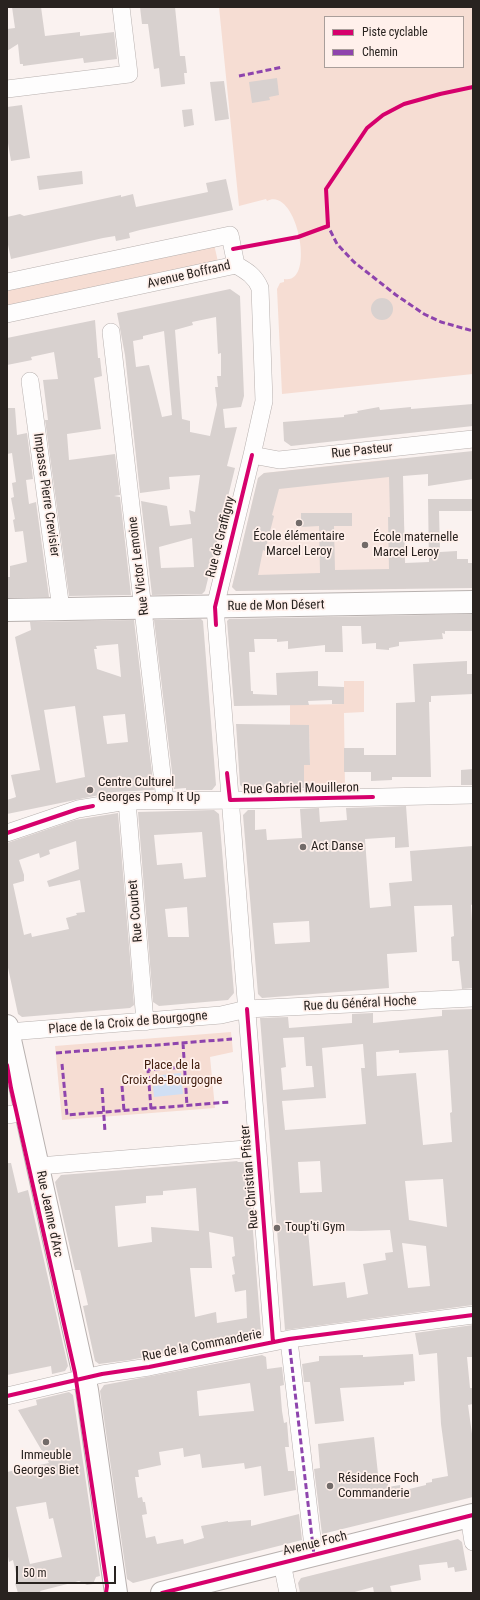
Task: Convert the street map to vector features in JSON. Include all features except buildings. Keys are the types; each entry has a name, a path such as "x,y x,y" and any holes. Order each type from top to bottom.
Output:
{"main road":[{"name":"Rue de Mon Désert","path":"7,610 473,602"},
{"name":"Rue Jeanne d'Arc","path":"8,1029 17,1114 39,1166 84,1378 116,1593"},
{"name":"Avenue Foch","path":"162,1593 471,1516"}],"street":[{"path":"7,89 129,74 121,7"},
{"name":"Avenue Boffrand","path":"7,282 230,235 236,265 7,314"},
{"name":"Rue de Graffigny","path":"230,800 215,607 264,401 260,288 257,280 248,271 236,265"},
{"name":"Rue Victor Lemoine","path":"111,332 165,800"},
{"name":"Impasse Pierre Crevisier","path":"30,381 61,608"},
{"name":"Rue Pasteur","path":"252,455 278,460 473,439"},
{"name":"Rue Gabriel Mouilleron","path":"7,833 78,809 126,801 473,795"},
{"name":"Rue Christian Pfister","path":"230,800 273,1342"},
{"name":"Rue Courbet","path":"126,801 144,1022"},
{"name":"Rue du Général Hoche","path":"247,1009 473,998"},
{"name":"Place de la Croix de Bourgogne","path":"8,1029 144,1022 221,1015 247,1009"},
{"path":"39,1166 258,1148"},
{"name":"Rue de la Commanderie","path":"7,1396 84,1378 149,1367 273,1342 473,1315"},
{"path":"290,1349 314,1555"},
{"path":"471,1516 473,1542"},
{"path":"282,1563 288,1593"}],"shaded area":[{"name":"École élémentaire Marcel Leroy","path":"402,458 406,589 236,591 232,587 258,478 264,473"}],"green space":[{"path":"219,7 473,7 473,374 282,394 277,289 280,283 284,282 284,279 294,277 299,268 301,253 299,237 294,220 287,207 278,200 267,201 266,199 239,206"},
{"path":"214,244 218,262 7,308 7,289"},
{"path":"344,681 364,681 364,712 344,713 345,788 304,788 304,765 310,764 309,725 290,725 290,705 344,704"},
{"name":"Place de la Croix-de-Bourgogne","path":"231,1032 233,1052 210,1057 215,1108 62,1120 55,1046"}],"water":[{"path":"181,1073 183,1094 154,1097 152,1076"}],"marked path":[{"path":"239,76 283,67"},
{"path":"328,222 328,226 337,244 354,262 396,295 424,314 441,322 473,331"},
{"path":"56,1053 232,1039"},
{"path":"183,1043 187,1106"},
{"path":"62,1064 67,1115 230,1102"},
{"path":"151,1109 148,1070 184,1067"},
{"path":"122,1086 124,1111"},
{"path":"102,1088 105,1132"},
{"path":"290,1349 314,1555"}],"cycle path":[{"path":"233,249 298,237 328,226 326,189 367,128 383,115 404,104 473,87"},
{"path":"216,625 215,607 252,455"},
{"path":"227,773 230,800 373,797"},
{"path":"7,833 78,809 93,806"},
{"path":"247,1009 273,1342"},
{"path":"7,1065 75,1373 107,1586 106,1593"},
{"path":"7,1396 102,1374 149,1367 289,1339 473,1315"},
{"path":"162,1593 473,1515"}],"place":[{"name":"École élémentaire Marcel Leroy","path":"299,523"},
{"name":"École maternelle Marcel Leroy","path":"365,545"},
{"name":"Centre Culturel Georges Pomp It Up","path":"90,790"},
{"name":"Act Danse","path":"303,847"},
{"name":"Toup'ti Gym","path":"277,1228"},
{"name":"Immeuble Georges Biet","path":"46,1442"},
{"name":"Résidence Foch Commanderie","path":"330,1486"}]}
